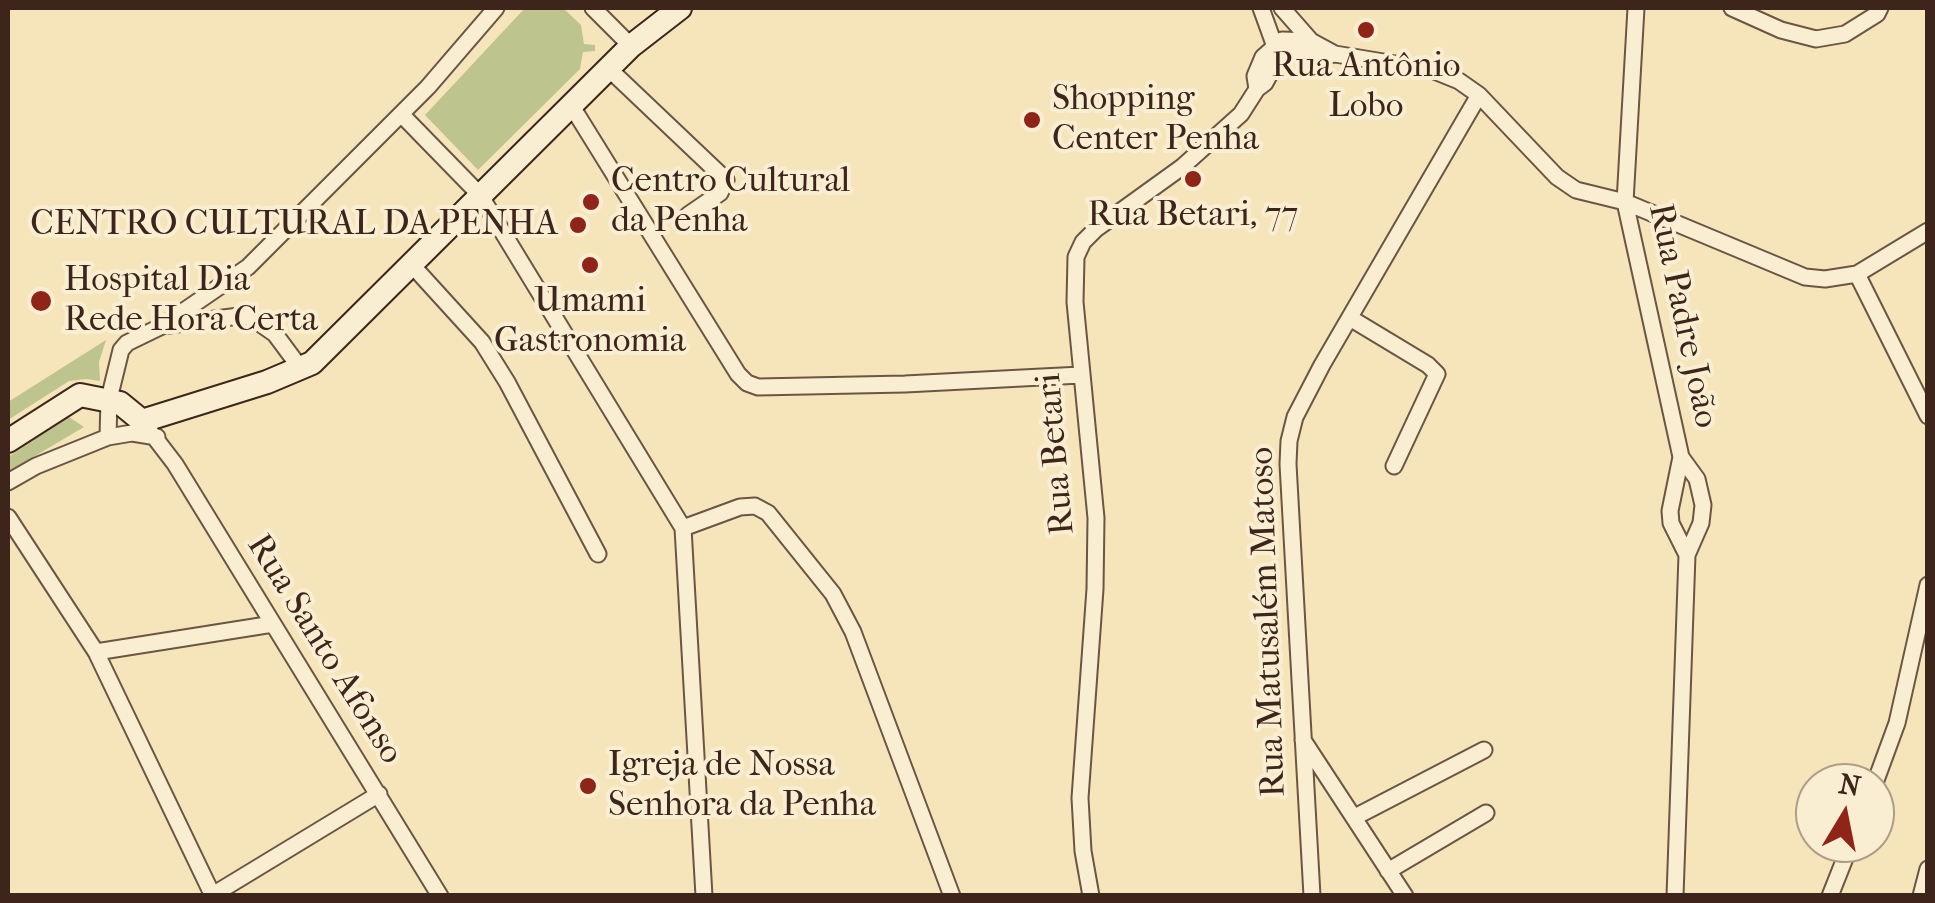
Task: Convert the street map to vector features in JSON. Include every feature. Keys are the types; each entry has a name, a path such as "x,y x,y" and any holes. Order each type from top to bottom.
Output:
{"main road":[{"path":"8,441 70,398 91,395 110,399 154,424 301,369 324,354 570,104 680,8"}],"street":[{"path":"108,437 110,399 120,350 248,267 401,114 496,8"},
{"path":"593,8 632,46"},
{"path":"1262,8 1274,44 1295,39 1311,41"},
{"path":"1282,8 1311,41 1335,54 1432,70 1460,81 1576,190 1625,202 1806,277 1825,279 1857,274 1928,231"},
{"name":"Rua Padre João","path":"1636,8 1625,202 1681,457 1697,480 1704,505 1687,555 1675,896"},
{"path":"1732,8 1781,30 1816,38 1844,34 1877,14 1880,8"},
{"name":"Rua Betari","path":"1257,90 1254,76 1274,44"},
{"name":"Rua Betari","path":"1091,896 1080,798 1096,518 1081,375 1076,257 1096,228 1182,168 1241,114 1266,82 1279,57 1286,53 1335,54"},
{"path":"608,68 726,180 720,193 688,215"},
{"name":"Rua Matusalém Matoso","path":"1312,896 1288,464 1294,417 1479,95"},
{"path":"570,104 738,374 748,383 758,387 904,384 1081,375"},
{"path":"401,114 480,196 684,528 704,896"},
{"path":"411,264 451,305 490,355 598,554"},
{"path":"1857,274 1928,416"},
{"path":"162,326 240,316 252,318 275,334 301,369"},
{"path":"1350,318 1437,374 1394,466"},
{"path":"8,482 36,466 108,437 154,424"},
{"name":"Rua Santo Afonso","path":"154,424 440,896"},
{"name":"Rua Padre João","path":"1681,457 1670,510 1671,524 1687,555"},
{"path":"684,528 740,507 755,506 768,514 833,594 853,632 952,896"},
{"path":"8,517 96,652 212,895 379,794"},
{"path":"1882,763 1897,722 1928,585"},
{"path":"96,652 273,624"},
{"path":"1303,740 1405,896"},
{"path":"1355,817 1484,750"},
{"path":"1388,871 1486,812"},
{"path":"1830,896 1843,863"},
{"path":"1920,896 1928,869"}],"green space":[{"path":"525,8 563,8 581,25 584,44 595,45 595,51 583,52 580,69 478,170 425,115"},
{"path":"106,340 99,362 100,381 69,381 8,420 8,402"},
{"path":"69,417 84,427 8,472 8,457"}],"place":[{"name":"Rua Antônio Lobo","path":"1366,30"},
{"name":"Shopping Center Penha","path":"1032,120"},
{"name":"Rua Betari, 77","path":"1193,179"},
{"name":"Centro Cultural da Penha","path":"591,202"},
{"name":"CENTRO CULTURAL DA PENHA","path":"578,225"},
{"name":"Umami Gastronomia","path":"590,265"},
{"name":"Hospital Dia Rede Hora Certa","path":"41,301"},
{"name":"Igreja de Nossa Senhora da Penha","path":"588,786"}]}
